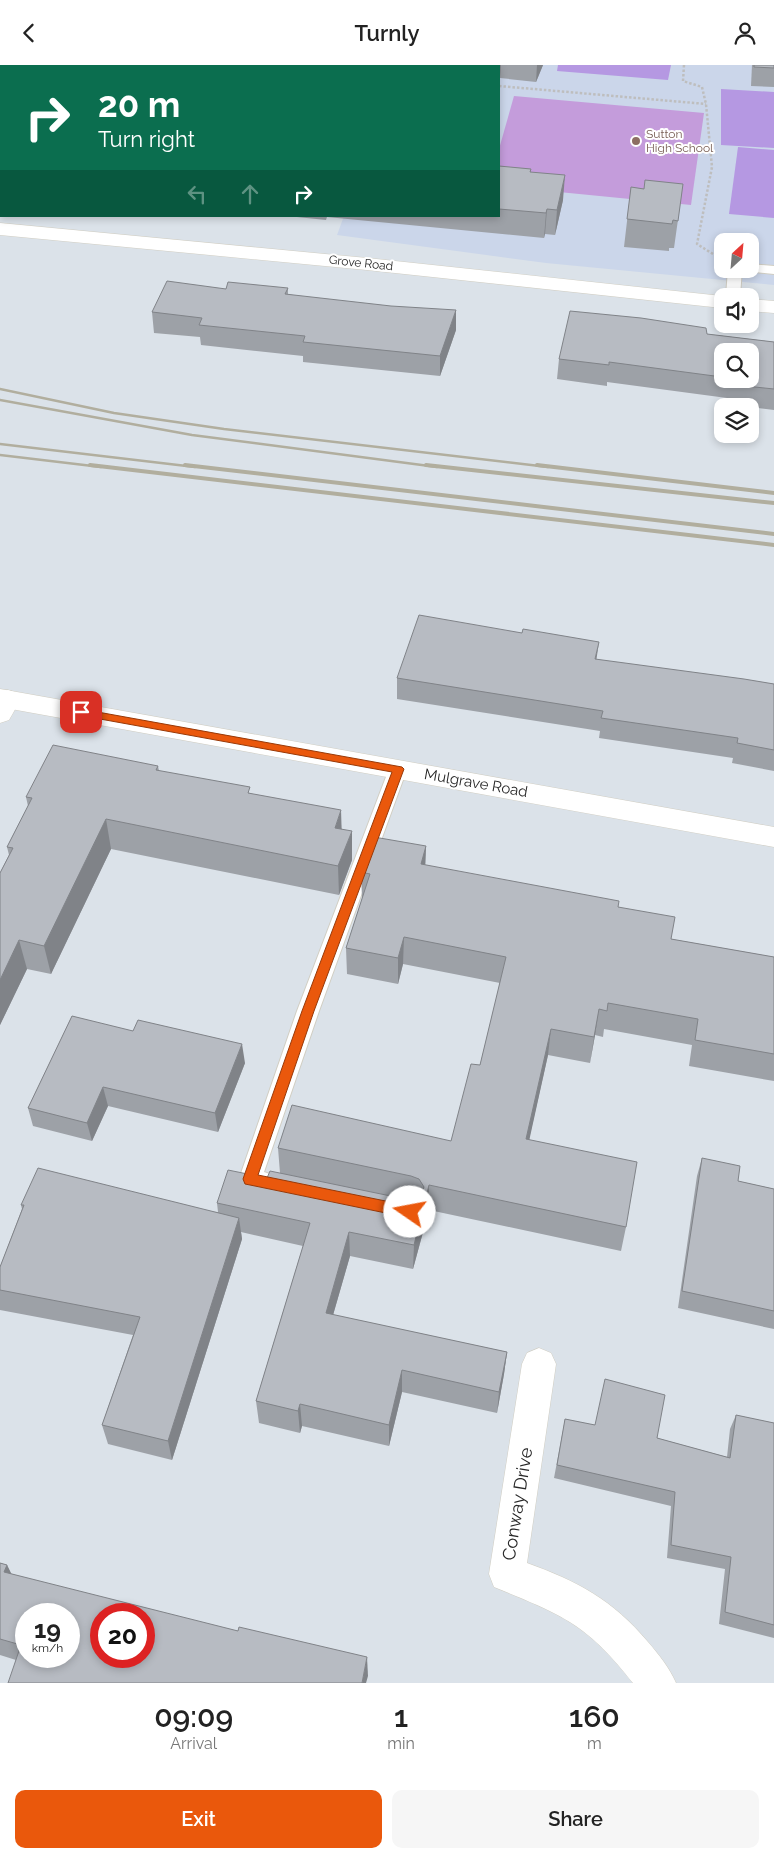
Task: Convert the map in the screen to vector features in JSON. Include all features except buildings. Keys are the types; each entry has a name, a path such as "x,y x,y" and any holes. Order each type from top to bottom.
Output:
{"street":[{"name":"Grove Road","path":"0,229 43,224 366,264 714,301"},
{"path":"759,306 774,307"},
{"name":"Mulgrave Road","path":"3,704 398,769 774,837"},
{"name":"Conway Drive","path":"539,1364 507,1574 552,1590 603,1621 640,1661 657,1683"}],"lane":[{"path":"759,269 774,270"},
{"path":"288,1187 250,1179 308,1011 398,769"}],"path":[{"path":"684,65 683,81 702,87 706,104 712,167 697,244 714,254"},
{"path":"500,86 706,104"}],"shaded area":[{"name":"Sutton High School","path":"500,65 774,65 774,285 546,263 337,235 344,217 500,217"},
{"path":"558,65 671,65 668,80 557,71"},
{"path":"721,89 774,92 774,148 721,145"},
{"path":"514,96 704,113 691,205 500,186 500,145"},
{"path":"738,147 774,150 774,218 729,214"}],"railway":[{"path":"0,389 114,413 224,429 548,467"},
{"path":"0,400 192,435 437,467"},
{"path":"0,444 195,467"},
{"path":"0,455 101,467"},
{"path":"90,465 774,545"},
{"path":"185,465 774,534"},
{"path":"426,465 774,503"},
{"path":"537,465 774,493"}],"place":[{"name":"Sutton High School","path":"636,141"}],"route":[{"path":"81,712 398,769 308,1011 250,1179 410,1212"}]}
